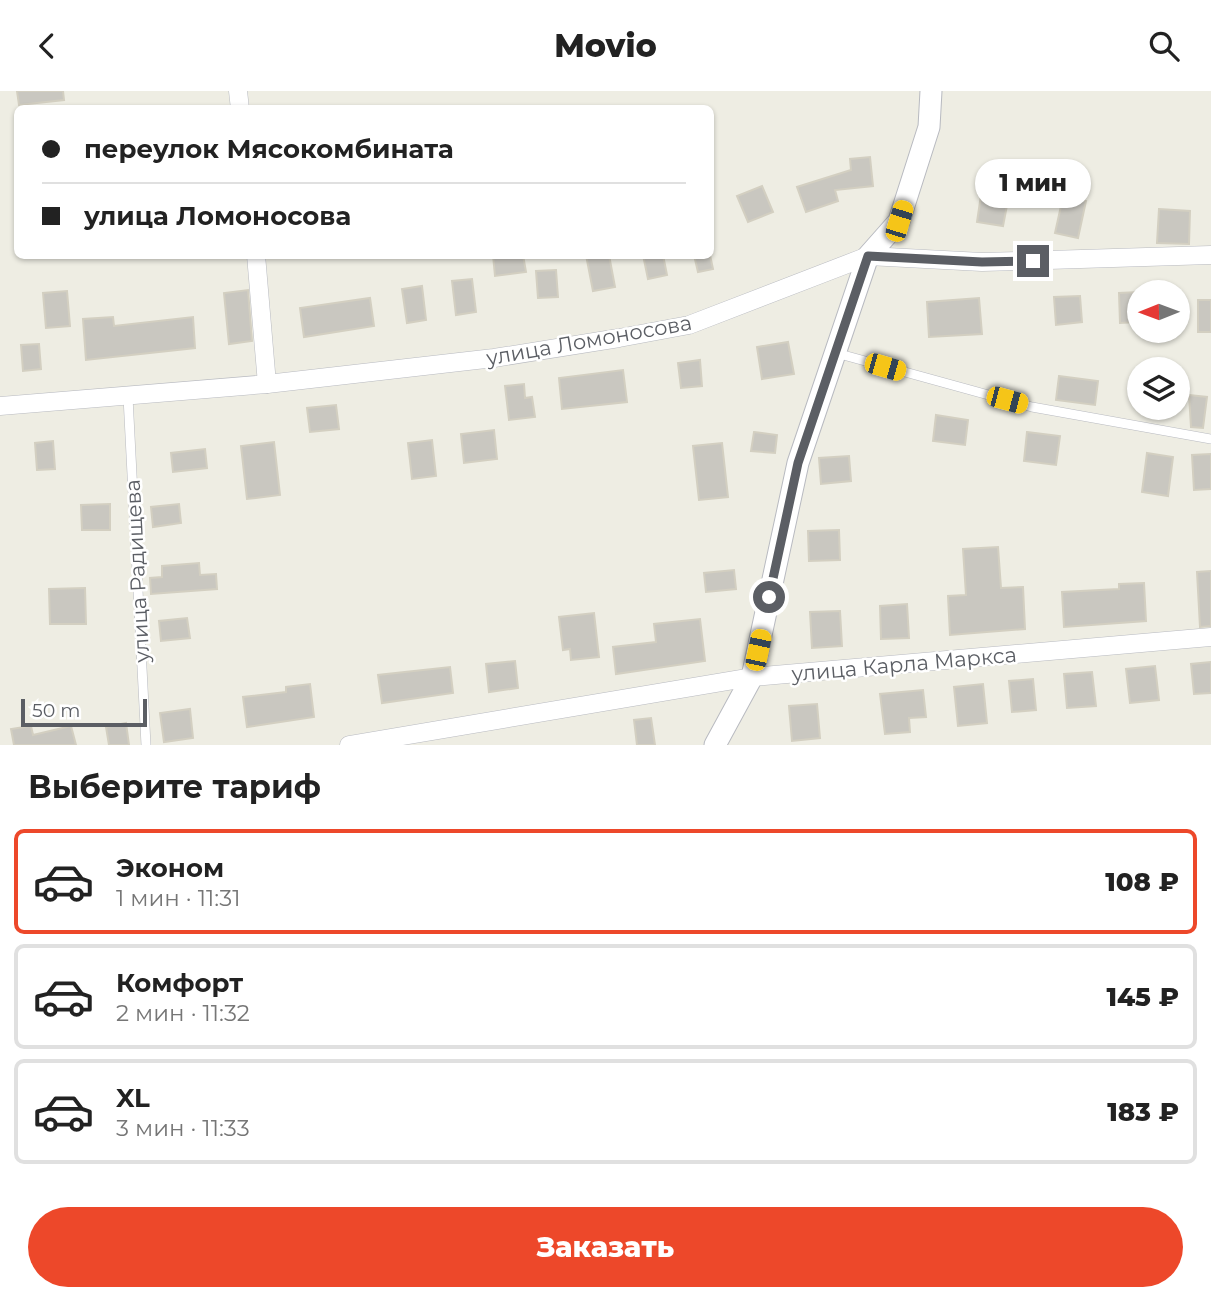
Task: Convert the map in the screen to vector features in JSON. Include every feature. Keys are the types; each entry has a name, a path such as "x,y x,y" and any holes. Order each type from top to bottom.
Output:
{"street":[{"path":"715,744 752,677 798,463 868,256 899,221 929,127 931,91"},
{"name":"улица Ломоносова","path":"0,406 267,384 494,358 678,327 868,256 982,262 1211,255"},
{"path":"256,259 267,384"},
{"name":"улица Карла Маркса","path":"349,744 752,677 1211,637"}],"lane":[{"path":"836,353 1032,407 1211,439"},
{"name":"улица Радищева","path":"128,397 146,744"}],"building":[{"path":"17,91 63,91 64,100 19,105"},
{"path":"870,157 873,186 835,190 838,201 806,212 797,187 851,170 850,159"},
{"path":"762,186 773,212 748,222 737,196"},
{"path":"981,195 1008,200 1003,226 977,222"},
{"path":"1063,197 1086,201 1078,238 1055,233"},
{"path":"1159,209 1190,211 1189,244 1157,243"},
{"path":"493,259 524,259 526,272 495,276"},
{"path":"587,259 610,259 615,287 593,291"},
{"path":"644,259 664,259 667,275 648,279"},
{"path":"695,259 711,259 713,269 698,272"},
{"path":"556,270 558,297 538,298 536,271"},
{"path":"472,279 476,312 456,315 452,281"},
{"path":"422,286 426,320 407,323 402,289"},
{"path":"248,290 252,341 229,344 224,293"},
{"path":"67,291 70,326 46,328 43,293"},
{"path":"1119,293 1127,293 1127,323 1120,323"},
{"path":"1080,296 1082,322 1056,325 1054,297"},
{"path":"370,298 374,326 304,337 300,308"},
{"path":"979,298 982,334 929,337 927,302"},
{"path":"1198,300 1211,300 1211,332 1198,332"},
{"path":"113,317 114,326 193,317 195,348 86,360 83,319"},
{"path":"788,342 794,374 762,379 757,347"},
{"path":"39,344 41,369 23,371 21,345"},
{"path":"700,360 702,386 681,388 678,363"},
{"path":"623,370 627,402 562,409 559,378"},
{"path":"1059,376 1098,381 1095,405 1056,400"},
{"path":"524,384 525,398 532,397 535,417 509,420 505,386"},
{"path":"1190,395 1207,397 1203,428 1191,427"},
{"path":"336,405 339,429 310,432 307,408"},
{"path":"936,415 968,420 965,445 933,441"},
{"path":"494,430 497,459 464,463 461,434"},
{"path":"754,432 777,435 775,453 751,451"},
{"path":"1027,432 1060,436 1056,465 1024,461"},
{"path":"432,440 436,476 412,479 408,443"},
{"path":"53,441 55,469 37,470 35,443"},
{"path":"274,442 280,495 247,499 241,446"},
{"path":"722,443 728,497 699,500 693,446"},
{"path":"205,449 207,468 173,472 171,453"},
{"path":"1147,453 1173,457 1168,496 1142,492"},
{"path":"1211,454 1211,489 1194,490 1192,455"},
{"path":"849,456 851,481 821,484 819,458"},
{"path":"110,504 110,530 82,530 81,505"},
{"path":"179,504 181,523 153,527 151,507"},
{"path":"839,530 840,560 809,561 808,531"},
{"path":"998,547 1001,588 1023,587 1025,629 950,635 948,596 966,595 963,549"},
{"path":"199,563 200,575 216,574 217,589 151,594 150,578 162,577 162,566"},
{"path":"734,570 736,589 706,592 704,573"},
{"path":"1211,571 1211,626 1200,627 1197,572"},
{"path":"1144,583 1146,621 1064,627 1062,592 1119,589 1119,584"},
{"path":"85,588 86,624 50,624 49,589"},
{"path":"907,604 909,638 881,639 880,606"},
{"path":"840,611 842,646 812,648 810,612"},
{"path":"594,613 599,657 571,660 570,649 563,650 559,617"},
{"path":"187,618 190,638 161,641 159,621"},
{"path":"700,619 705,661 616,674 613,647 656,642 654,624"},
{"path":"515,661 518,688 489,692 486,664"},
{"path":"1211,662 1211,693 1194,694 1191,664"},
{"path":"1155,666 1159,700 1130,703 1126,669"},
{"path":"450,667 453,693 382,703 378,675"},
{"path":"1092,672 1096,706 1067,708 1064,674"},
{"path":"1033,679 1036,710 1012,712 1009,681"},
{"path":"310,684 314,717 247,727 243,697 286,692 286,687"},
{"path":"983,684 987,723 958,726 954,687"},
{"path":"923,690 926,717 909,718 910,732 885,734 880,694"},
{"path":"817,704 820,738 792,741 789,706"},
{"path":"190,709 193,738 164,742 160,713"},
{"path":"651,718 655,745 637,745 634,720"},
{"path":"126,723 129,745 109,745 106,727"},
{"path":"31,726 33,735 71,726 76,745 14,745 11,729"}],"route":[{"path":"769,597 798,463 868,256 982,262 1033,261"}]}
